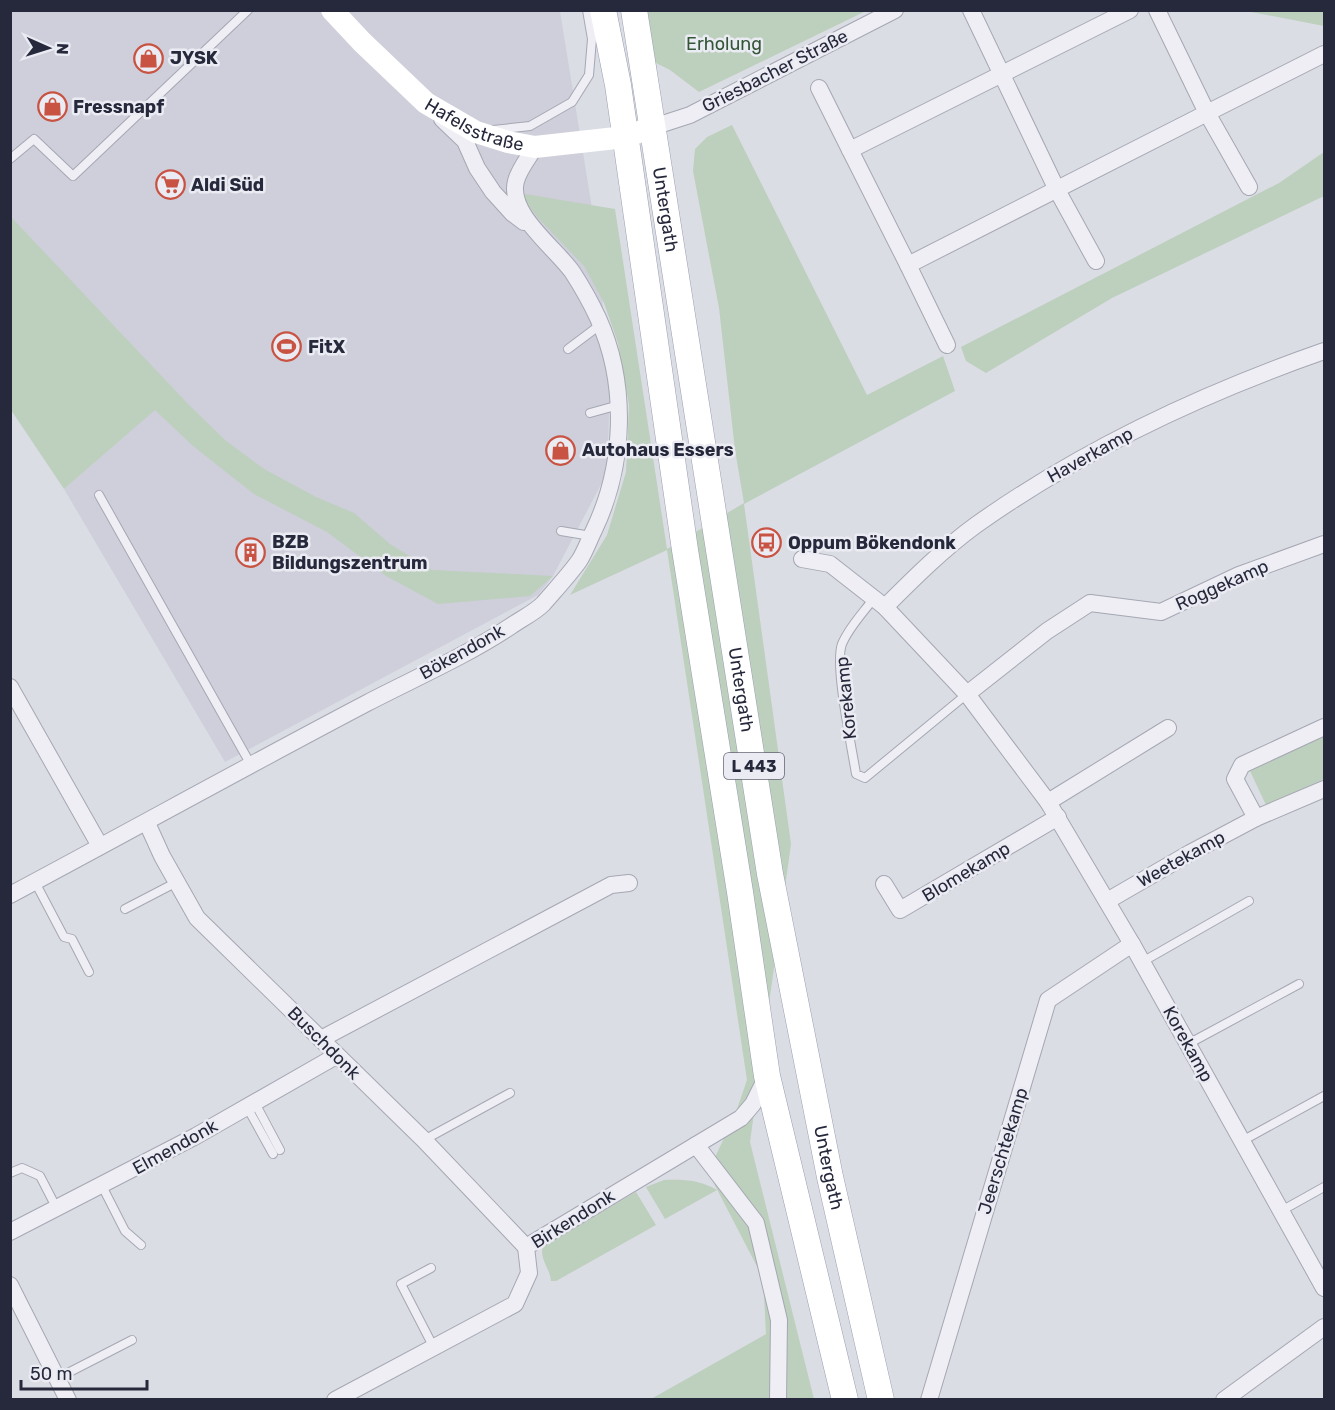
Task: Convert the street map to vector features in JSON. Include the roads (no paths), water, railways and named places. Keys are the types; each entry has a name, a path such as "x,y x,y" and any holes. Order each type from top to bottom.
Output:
{"main road":[{"name":"Hafelsstraße","path":"332,10 426,103 476,132 508,142 535,147 625,137 653,128"},
{"name":"Untergath","path":"603,10 618,85 684,538 767,1076 845,1400"},
{"name":"Untergath","path":"634,10 770,874 830,1177 881,1400"}],"street":[{"name":"Griesbacher Straße","path":"653,128 690,114 896,10"},
{"path":"971,10 1057,190 1096,261"},
{"path":"850,150 1130,10"},
{"path":"1157,10 1207,113 1249,187"},
{"path":"908,265 1324,54"},
{"name":"Griesbacher Straße","path":"819,87 947,345"},
{"name":"Bökendonk","path":"426,103 465,141 477,168 493,192 512,213 535,230"},
{"name":"Bökendonk","path":"10,895 494,637 541,606 580,559 601,515 612,480 619,443 619,405 613,364 600,325 573,273 535,230 519,207 515,194 516,180 535,147"},
{"name":"Haverkamp","path":"879,602 975,526 1099,448 1206,396 1324,351"},
{"name":"Roggekamp","path":"967,694 1047,631 1090,603 1161,612 1239,575 1324,544"},
{"name":"Korekamp","path":"802,559 830,564 879,602 967,694 1048,802 1132,944 1324,1288"},
{"path":"10,687 100,846"},
{"path":"1256,818 1235,779 1242,765 1324,727"},
{"path":"1048,802 1168,728"},
{"name":"Weetekamp","path":"1107,901 1256,818 1324,789"},
{"name":"Blomekamp","path":"884,884 900,910 1058,817"},
{"name":"Buschdonk","path":"147,823 162,856 197,918 424,1140 526,1247"},
{"path":"321,1039 611,885 628,883"},
{"name":"Jeerschtekamp","path":"929,1400 1048,1000 1132,944"},
{"name":"Elmendonk","path":"10,1232 102,1186 336,1056"},
{"name":"Birkendonk","path":"335,1400 515,1304 529,1273 526,1247 741,1118 753,1104 767,1076"},
{"path":"696,1145 756,1223 779,1320 778,1400"},
{"path":"10,1285 68,1400"},
{"path":"1224,1400 1324,1327"}],"lane":[{"path":"10,159 34,139 73,176 248,10"},
{"path":"476,132 530,126 572,102 589,75 592,39 587,10"},
{"path":"568,349 600,325"},
{"path":"591,413 619,405"},
{"path":"99,495 251,765"},
{"path":"561,531 591,536"},
{"name":"Korekamp","path":"879,602 847,635 841,647 840,672 856,774 865,778 967,694"},
{"path":"35,882 64,937 72,939 89,972"},
{"path":"125,909 177,882"},
{"path":"1142,962 1250,901"},
{"path":"1188,1044 1299,984"},
{"path":"424,1140 510,1093"},
{"path":"1242,1141 1324,1096"},
{"path":"251,1105 277,1152"},
{"path":"10,1173 22,1167 40,1176 56,1208"},
{"path":"102,1186 125,1231 141,1245"},
{"path":"1281,1211 1324,1187"},
{"path":"431,1268 401,1284 433,1346"},
{"path":"58,1378 132,1340"}],"place":[{"name":"JYSK","path":"149,58"},
{"name":"Fressnapf","path":"52,107"},
{"name":"Aldi Süd","path":"170,185"},
{"name":"FitX","path":"287,347"},
{"name":"Autohaus Essers","path":"561,450"},
{"name":"Oppum Bökendonk","path":"767,543"},
{"name":"BZB Bildungszentrum","path":"251,552"}],"park label":[{"name":"Erholung","path":"724,44"}]}
